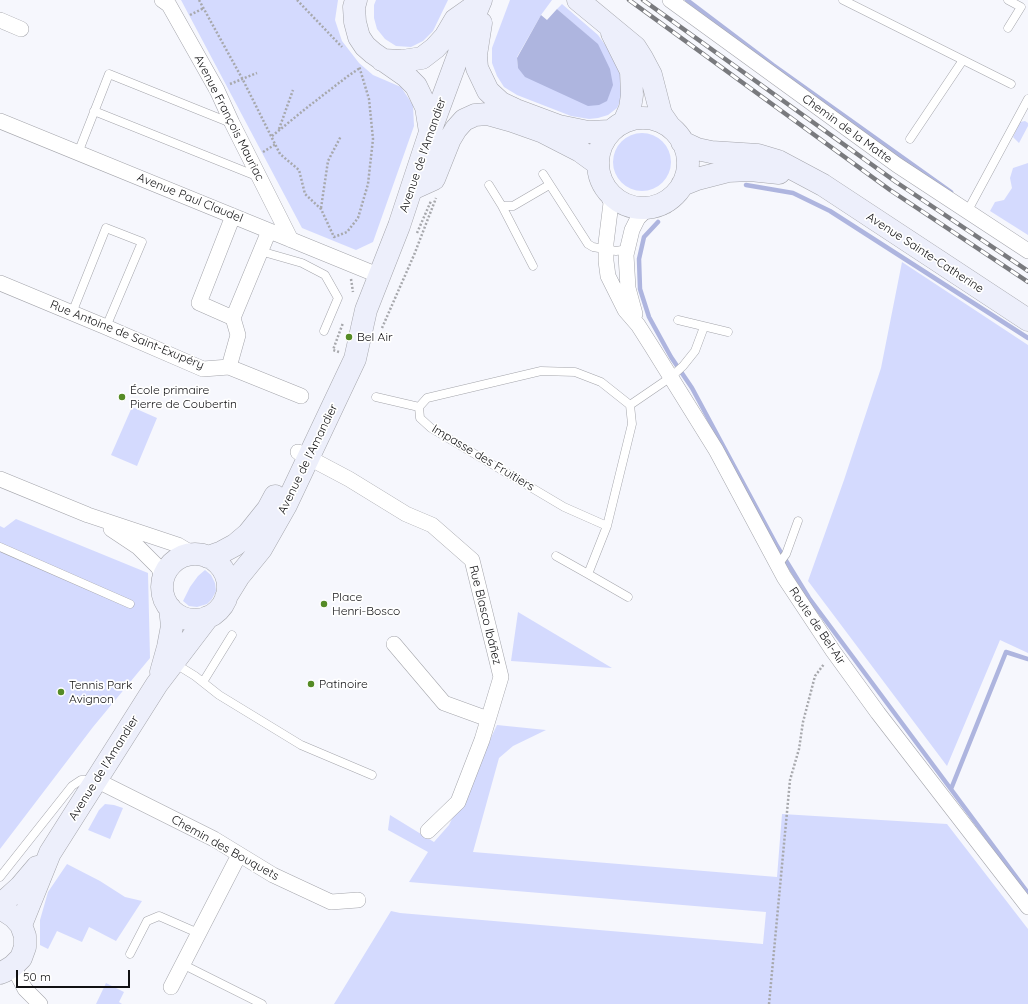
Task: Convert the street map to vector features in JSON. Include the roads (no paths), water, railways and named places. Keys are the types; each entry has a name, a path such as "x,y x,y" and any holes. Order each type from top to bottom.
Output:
{"main road":[{"path":"356,0 354,7 355,22 359,37 365,46 382,60 406,76 416,86 426,108 430,132"},
{"path":"578,0 635,47 642,58 651,76 662,114 686,152 688,163 683,192"},
{"path":"382,60 402,61 422,58 435,48 445,37 455,20 480,1"},
{"path":"480,1 481,18 476,55 477,68 488,91 501,103 559,126 588,132 618,126 636,119 648,118 659,121 697,149 711,152 758,155 778,161 823,186"},
{"name":"Avenue de l'Amandier","path":"200,555 222,552 235,545 260,521 303,455 355,358 366,310 398,231 430,132 480,1"},
{"path":"608,25 631,71 632,95 630,108 618,126 604,140 599,152 598,164 602,182 607,191 615,199 625,205 653,212 662,204 683,192 697,179 728,171 750,170 776,172 823,186"},
{"path":"412,190 434,179 450,139 464,120 487,114 543,132 580,151 598,164"},
{"name":"Avenue Sainte-Catherine","path":"823,186 1028,320"},
{"name":"Avenue de l'Amandier","path":"226,597 261,549 286,505 303,455"},
{"path":"200,555 219,566 226,578 228,587 226,597 216,612 208,617 198,620 187,619 178,615 170,608 164,599 162,588 163,577 167,568 174,561 183,556 200,555"},
{"name":"Avenue de l'Amandier","path":"157,684 168,647 172,626 170,608"},
{"name":"Avenue de l'Amandier","path":"0,905 20,887 50,853 157,684 208,617"},
{"name":"Avenue de l'Amandier","path":"21,925 50,853"},
{"path":"0,910 14,917 21,925 24,936 24,947 21,958 7,969"}],"street":[{"name":"Avenue François Mauriac","path":"162,0 169,5 217,90 290,240"},
{"name":"Chemin de la Matte","path":"670,0 897,165 1028,251"},
{"path":"0,20 21,29"},
{"name":"Avenue Paul Claudel","path":"0,121 380,276"},
{"name":"Route de Bel-Air","path":"607,191 611,203 606,250 608,276 625,310 638,324 716,450 784,577 833,651 1028,907"},
{"name":"Route de Bel-Air","path":"638,324 628,288 626,255 627,246 638,218 653,212"},
{"path":"233,216 198,303 233,318"},
{"path":"229,367 238,335 233,318 268,231"},
{"name":"Rue Antoine de Saint-Exupéry","path":"0,283 106,326 203,369 229,367 301,396"},
{"name":"Rue Blasco Ibáñez","path":"303,455 349,479 406,514 432,525 472,560 501,677 482,740 458,802 428,831"},
{"path":"0,479 88,515 178,545 200,555"},
{"path":"88,515 138,547 158,567 163,577"},
{"path":"394,644 444,703 488,719"},
{"name":"Chemin des Bouquets","path":"96,780 214,839 273,875 331,902 358,900"},
{"path":"171,987 239,855"},
{"path":"7,969 40,1004"}],"lane":[{"path":"843,0 1010,84"},
{"path":"1008,0 1022,7 1008,28"},
{"path":"910,139 963,60"},
{"path":"78,153 109,74 232,123"},
{"path":"967,212 1028,99"},
{"path":"94,111 260,178"},
{"path":"1021,112 1028,117"},
{"path":"543,174 588,244 593,247 606,250 622,250 627,246"},
{"path":"489,185 502,206 533,266"},
{"path":"502,206 513,206 549,185"},
{"path":"72,313 106,228 142,242 106,326"},
{"path":"260,251 302,263 325,275 338,298 324,331"},
{"path":"678,320 728,332"},
{"path":"630,405 683,366 695,351 704,327"},
{"path":"376,397 419,407 427,398 541,371 575,372 601,382 630,405 632,424 607,526 588,574"},
{"name":"Impasse des Fruitiers","path":"419,407 420,418 431,428 564,507 607,526"},
{"path":"778,565 786,554 798,521"},
{"path":"0,547 130,604"},
{"path":"556,556 628,597"},
{"path":"203,682 232,635"},
{"path":"174,663 195,676 219,695 301,745 372,775"},
{"path":"0,877 72,786 82,780 96,780"},
{"path":"130,954 147,921 159,916 198,933"},
{"path":"182,964 262,1004"}],"waterway":[{"path":"687,0 773,65 951,192"},
{"path":"746,185 793,193 830,211 1028,338"},
{"path":"658,222 644,237 639,259 640,289 649,317 671,357 692,388 777,546 809,598 1028,893"},
{"path":"951,789 1006,652 1028,659"}],"railway":[{"path":"629,0 890,190 1028,282"},
{"path":"643,0 896,182 1028,271"}],"place":[{"name":"Bel Air","path":"349,337"},
{"name":"École primaire Pierre de Coubertin","path":"122,397"},
{"name":"Place Henri-Bosco","path":"324,604"},
{"name":"Patinoire","path":"311,684"},
{"name":"Tennis Park Avignon","path":"61,692"}]}
